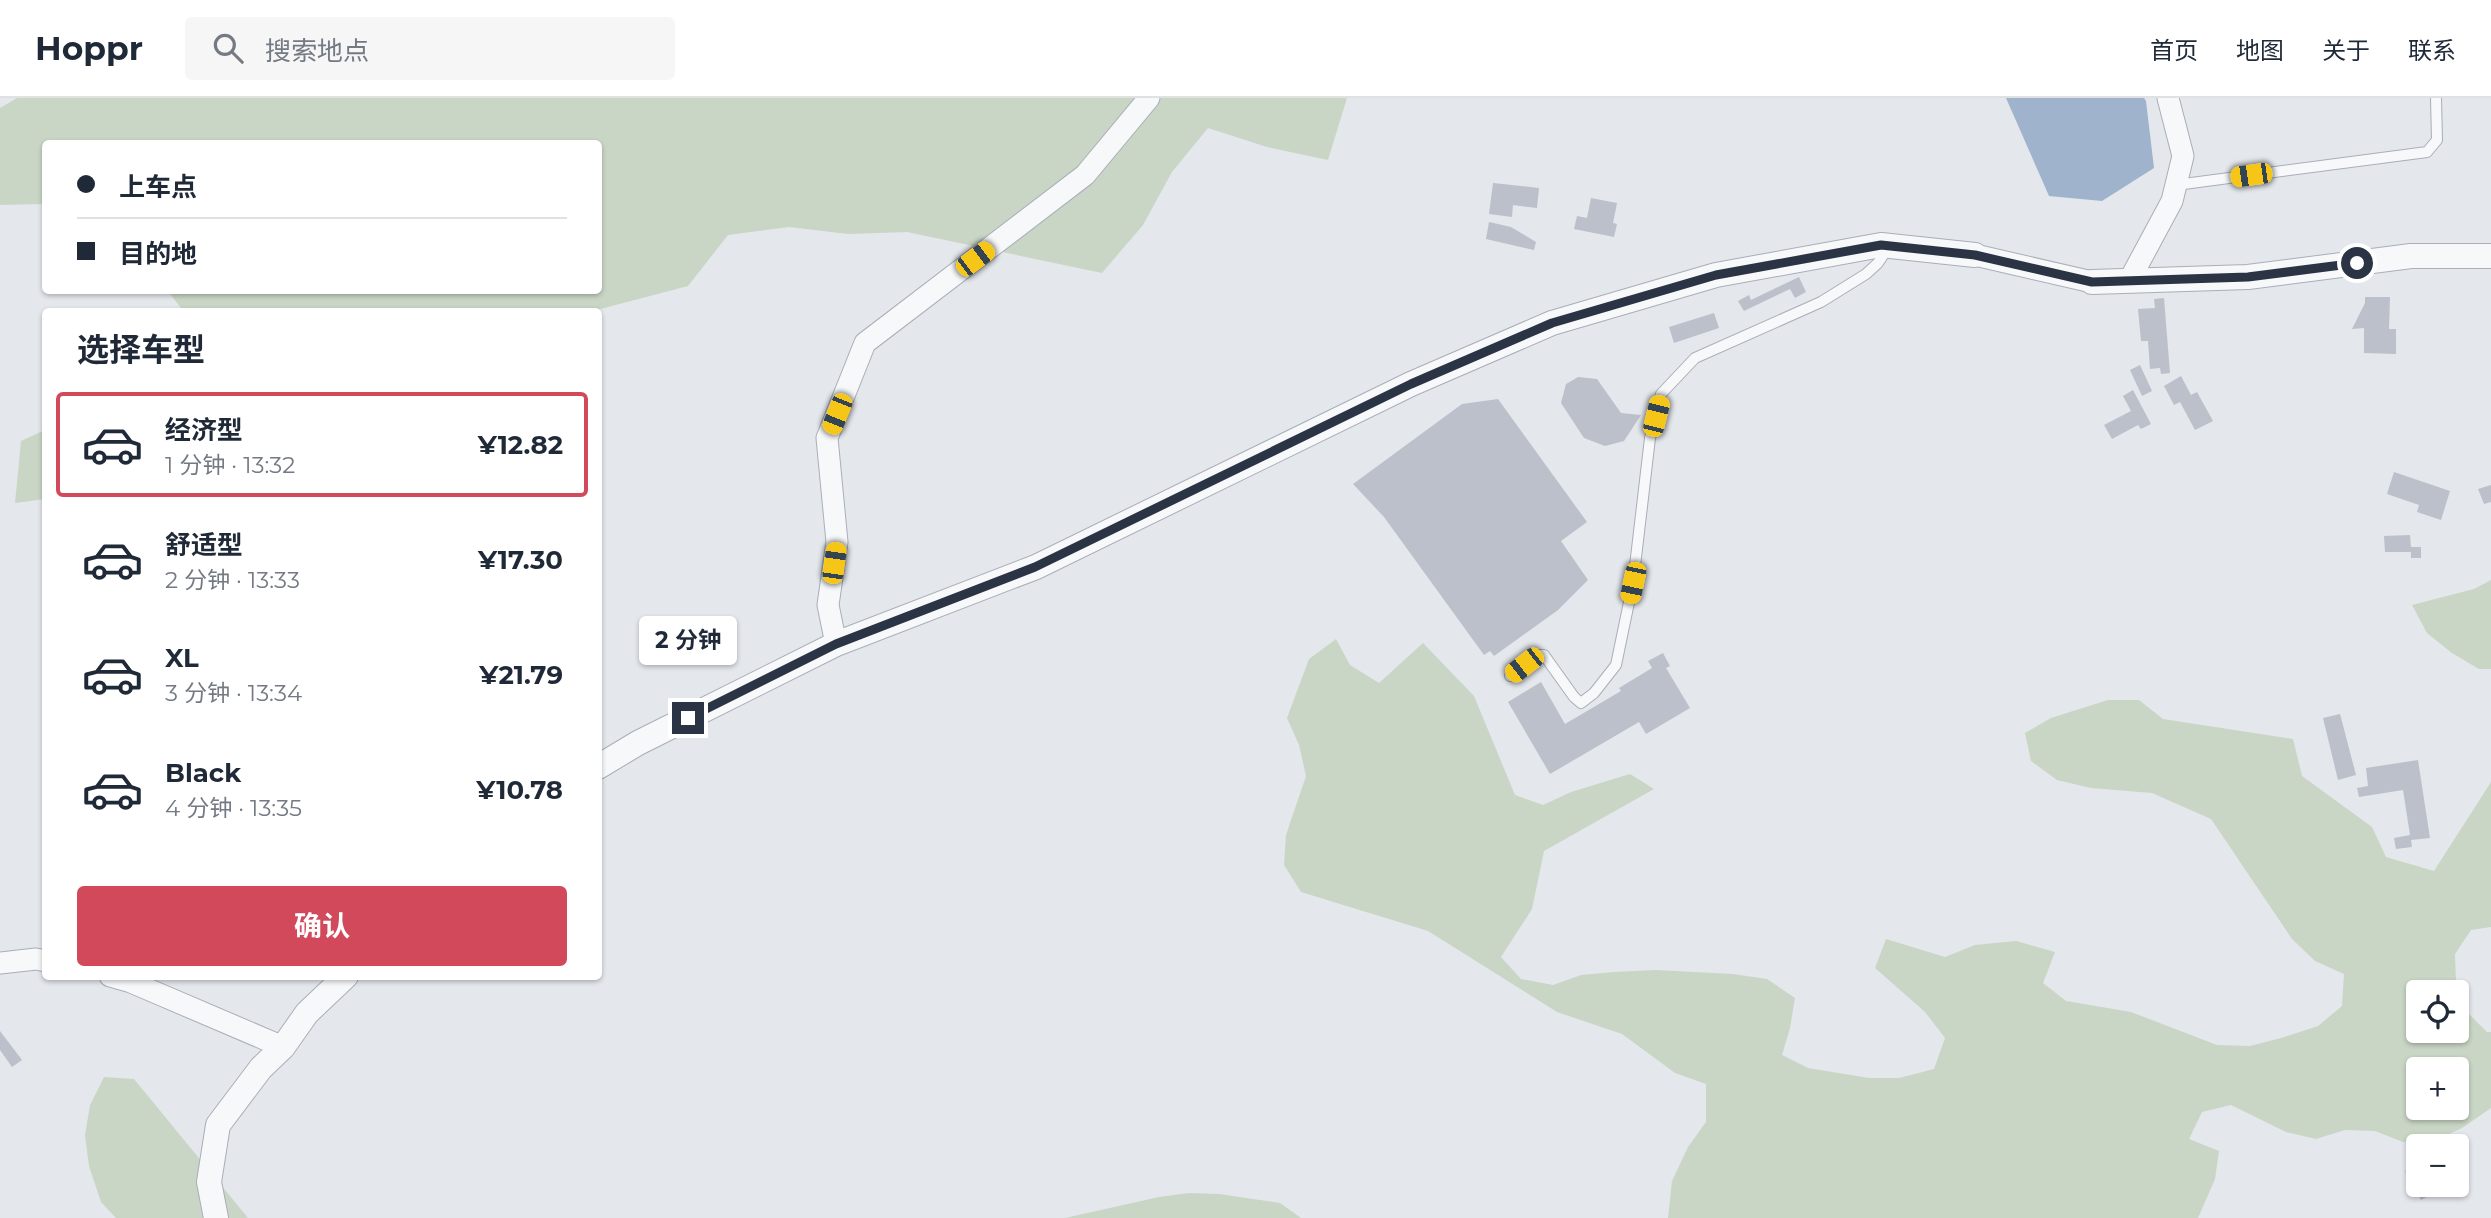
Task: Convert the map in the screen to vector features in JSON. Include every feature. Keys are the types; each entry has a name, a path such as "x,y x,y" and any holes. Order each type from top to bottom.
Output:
{"street":[{"path":"836,644 828,605 837,542 827,438 865,343 1085,175 1149,98"},
{"path":"2129,281 2172,201 2183,156 2168,98"},
{"path":"602,765 638,743 836,644 1035,567 1411,384 1552,323 1716,275 1881,245 1975,255 2092,282 2248,277 2411,256 2491,256"},
{"path":"0,963 42,960"},
{"path":"124,980 283,1046"},
{"path":"216,1218 209,1182 218,1125 307,1013 342,980"}],"lane":[{"path":"2176,185 2427,152 2437,140 2436,98"},
{"path":"1510,676 1537,654 1544,655 1581,703 1594,693 1616,666 1633,583 1650,438 1661,394 1695,358 1821,302 1866,274 1890,246"}],"green space":[{"path":"17,98 1347,98 1328,160 1267,147 1208,128 1172,172 1143,225 1102,273 907,232 848,234 789,227 728,235 688,286 602,309 181,308 170,294 602,294 602,140 42,140 42,204 0,205 0,108"},
{"path":"42,431 42,499 15,503 21,441"},
{"path":"2491,580 2491,669 2479,669 2452,653 2427,633 2412,605 2474,589"},
{"path":"1336,639 1350,665 1379,683 1423,643 1474,696 1515,795 1543,805 1571,792 1630,774 1654,789 1544,851 1532,909 1501,957 1521,979 1553,985 1581,975 1655,970 1733,974 1767,979 1795,998 1782,1055 1808,1068 1869,1078 1899,1078 1934,1069 1945,1038 1925,1012 1875,968 1886,939 1945,957 1975,945 2016,941 2055,952 2043,983 2066,1001 2131,1012 2217,1045 2250,1046 2281,1038 2318,1026 2342,1006 2344,974 2315,961 2292,939 2211,819 2152,793 2091,788 2057,780 2031,761 2025,733 2051,718 2108,700 2139,700 2163,719 2293,739 2302,776 2372,827 2386,857 2434,871 2491,782 2491,927 2471,930 2455,954 2456,980 2406,980 2406,1043 2469,1043 2469,1014 2487,1032 2491,1032 2491,1108 2449,1134 2406,1134 2406,1142 2403,1142 2375,1131 2345,1130 2316,1139 2286,1132 2231,1105 2202,1112 2189,1139 2219,1151 2215,1179 2198,1218 1668,1218 1672,1181 1688,1147 1706,1122 1706,1084 1675,1073 1622,1034 1557,1012 1428,931 1301,892 1284,865 1286,835 1306,776 1299,745 1287,718 1309,659"},
{"path":"104,1077 134,1079 248,1218 116,1218 101,1202 89,1166 85,1135 90,1105"},
{"path":"1189,1193 1219,1194 1280,1203 1301,1218 1065,1218 1159,1197"}],"water":[{"path":"2006,98 2144,98 2154,168 2102,201 2049,196"}],"building":[{"path":"1493,183 1539,188 1537,208 1513,205 1512,217 1489,214"},
{"path":"1591,198 1617,203 1613,223 1617,224 1614,237 1574,229 1577,216 1587,218"},
{"path":"1489,222 1511,227 1536,242 1534,250 1486,239"},
{"path":"1799,277 1806,292 1795,298 1790,289 1744,311 1738,301 1749,295 1751,300"},
{"path":"2365,297 2390,297 2389,329 2396,329 2396,354 2364,353 2364,328 2352,329 2365,303"},
{"path":"2164,298 2170,373 2161,374 2160,368 2150,369 2148,341 2141,341 2138,309 2155,308 2154,299"},
{"path":"1714,313 1719,328 1674,343 1669,327"},
{"path":"2140,365 2152,391 2142,396 2130,370"},
{"path":"2181,376 2191,395 2197,392 2213,421 2195,430 2180,402 2174,405 2164,386"},
{"path":"1578,377 1597,379 1621,413 1641,415 1624,441 1605,446 1584,438 1561,403 1566,384"},
{"path":"2133,390 2151,424 2141,429 2138,425 2112,439 2104,425 2131,411 2123,396"},
{"path":"1498,399 1587,522 1561,541 1588,580 1558,610 1494,656 1490,651 1484,655 1384,517 1353,484 1462,404"},
{"path":"2394,472 2450,491 2441,520 2417,512 2419,505 2387,494"},
{"path":"2491,485 2491,502 2484,504 2478,489"},
{"path":"2410,535 2411,547 2421,547 2421,558 2411,558 2411,552 2385,552 2384,536"},
{"path":"1663,653 1670,666 1666,668 1690,708 1646,734 1639,722 1550,774 1508,702 1541,682 1565,724 1621,691 1619,688 1652,668 1648,661"},
{"path":"2340,714 2356,775 2338,780 2323,718"},
{"path":"2418,760 2430,838 2411,840 2412,847 2396,849 2394,838 2410,835 2403,790 2359,797 2357,788 2368,786 2366,768"},
{"path":"0,1031 22,1060 12,1067 0,1050"}],"route":[{"path":"688,718 836,644 1035,567 1411,384 1552,323 1716,275 1881,245 1975,255 2092,282 2248,277 2357,263"}]}
